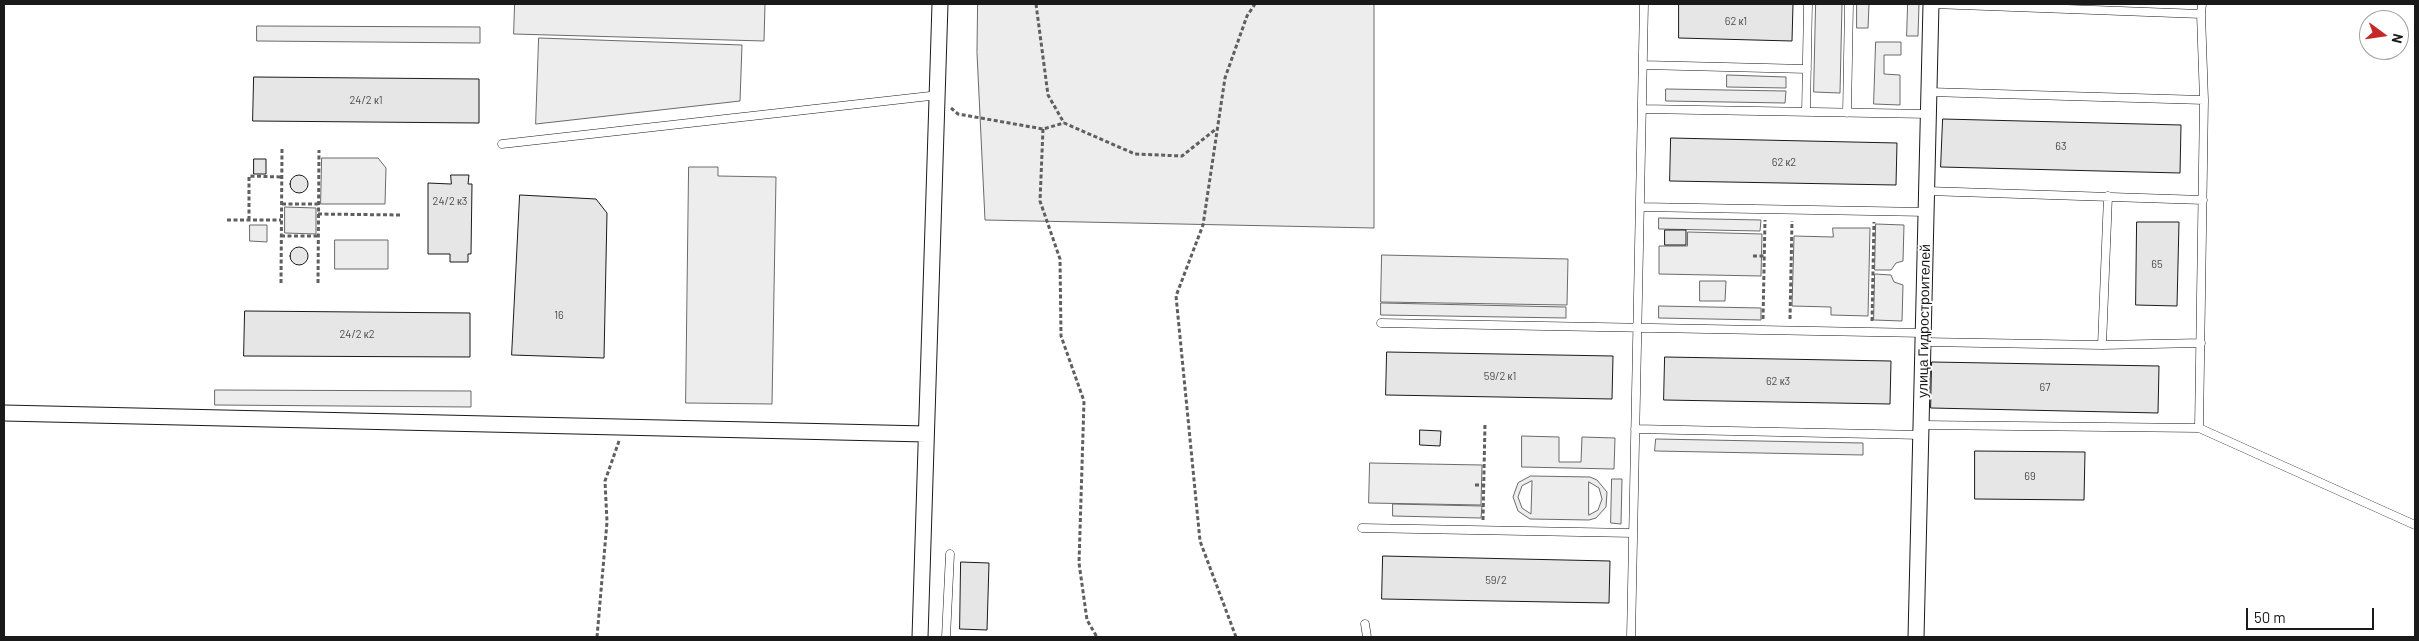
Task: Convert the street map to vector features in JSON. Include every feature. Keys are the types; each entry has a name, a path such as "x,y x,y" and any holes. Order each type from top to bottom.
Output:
{"street":[{"path":"920,637 939,95 940,4"},
{"name":"улица Гидростроителей","path":"1916,637 1932,4"},
{"path":"4,413 926,434"}],"lane":[{"path":"1631,637 1644,4"},
{"path":"1806,112 1808,4"},
{"path":"1847,113 1849,4"},
{"path":"1932,4 1933,6 2201,14"},
{"path":"2199,428 2204,100 2202,4"},
{"path":"1643,65 1807,69"},
{"path":"1929,92 2204,100"},
{"path":"502,144 939,95"},
{"path":"1642,109 1929,114"},
{"path":"1927,191 2203,200"},
{"path":"2102,345 2108,196"},
{"path":"1640,207 1927,212"},
{"path":"1381,322 1871,332 1924,338 2102,345 2200,343"},
{"path":"1635,429 1922,430 2199,428 2415,524"},
{"path":"1362,528 1633,533"},
{"path":"946,637 950,554"},
{"path":"1365,624 1367,637"}],"path":[{"path":"1036,4 1048,95 1064,123 1135,154 1173,156 1182,156 1216,129"},
{"path":"1236,637 1200,542 1176,296 1203,225 1225,78 1247,16 1255,4"},
{"path":"939,95 958,114 1043,129 1064,123"},
{"path":"1043,129 1040,200 1060,259 1061,336 1084,401 1079,563 1087,620 1097,637"},
{"path":"281,283 282,149"},
{"path":"318,284 319,150"},
{"path":"249,220 250,176 282,177"},
{"path":"281,204 318,204"},
{"path":"1763,330 1766,209"},
{"path":"1790,330 1792,210"},
{"path":"1871,332 1874,211"},
{"path":"318,214 400,215"},
{"path":"227,220 281,220"},
{"path":"281,236 318,236"},
{"path":"1753,256 1765,256"},
{"path":"1483,530 1485,423"},
{"path":"597,637 607,522 605,481 624,427"},
{"path":"1476,485 1484,485"}],"shaded area":[{"path":"515,4 765,4 764,41 514,34"},
{"path":"978,4 1374,4 1374,228 985,220 977,53"},
{"path":"1816,4 1842,4 1840,93 1814,92"},
{"path":"1857,4 1869,4 1868,28 1857,28"},
{"path":"1908,4 1919,4 1918,36 1907,36"},
{"path":"257,26 480,27 480,43 257,41"},
{"path":"539,38 742,45 740,101 536,124"},
{"path":"1876,42 1901,42 1901,55 1884,55 1884,74 1900,75 1900,105 1874,104"},
{"path":"1727,75 1786,77 1786,88 1727,87"},
{"path":"1666,89 1786,91 1785,103 1666,101"},
{"path":"322,158 378,158 386,168 385,204 321,204"},
{"path":"689,167 718,167 718,176 776,177 772,404 686,403"},
{"path":"285,207 316,208 316,234 285,233"},
{"path":"1659,218 1761,220 1760,231 1659,229"},
{"path":"1876,224 1904,225 1903,261 1896,263 1891,270 1875,270"},
{"path":"250,225 267,225 267,242 250,241"},
{"path":"1833,228 1870,228 1868,316 1831,315 1831,307 1792,306 1794,236 1833,237"},
{"path":"1688,232 1762,234 1761,276 1659,274 1659,246 1687,246"},
{"path":"335,240 388,240 388,269 335,269"},
{"path":"1382,255 1568,259 1567,305 1381,302"},
{"path":"1875,274 1891,275 1894,282 1903,285 1902,321 1874,320"},
{"path":"1700,281 1726,281 1725,301 1700,301"},
{"path":"1381,303 1566,307 1566,318 1381,315"},
{"path":"1659,306 1761,308 1761,320 1659,318"},
{"path":"215,390 471,391 471,407 215,405"},
{"path":"1522,436 1559,437 1559,462 1581,462 1582,437 1615,438 1614,469 1522,467"},
{"path":"1656,439 1863,443 1863,455 1655,451"},
{"path":"1370,463 1482,465 1481,505 1369,503"},
{"path":"1531,476 1590,477 1597,480 1607,492 1606,507 1596,518 1589,520 1530,519 1518,511 1513,497 1518,483","holes":["1532,481 1531,514 1522,508 1518,497 1522,486","1589,482 1599,488 1602,499 1598,510 1589,515"]},
{"path":"1612,479 1622,479 1621,524 1611,523"},
{"path":"1393,504 1482,506 1481,518 1393,516"}],"building":[{"path":"1679,4 1793,4 1792,41 1679,38"},
{"path":"254,77 479,79 479,123 253,121"},
{"path":"1943,119 2181,125 2180,173 1941,167"},
{"path":"1671,138 1897,143 1896,185 1670,181"},
{"path":"254,159 266,159 266,174 254,174"},
{"path":"299,175 305,178 308,184 305,190 299,193 293,190 290,184 293,178"},
{"path":"451,175 469,175 468,184 472,184 471,254 468,254 468,262 450,262 450,254 428,254 428,183 451,184"},
{"path":"520,195 596,199 607,213 604,358 512,355"},
{"path":"2137,222 2179,222 2177,306 2136,305"},
{"path":"1665,230 1686,230 1686,245 1665,245"},
{"path":"299,247 307,252 308,256 303,264 299,265 291,260 290,256 295,248"},
{"path":"245,311 470,313 470,357 244,356"},
{"path":"1387,352 1613,356 1612,399 1386,395"},
{"path":"1665,357 1891,361 1890,404 1664,400"},
{"path":"1932,362 2159,366 2158,413 1931,408"},
{"path":"1420,430 1441,431 1440,446 1420,445"},
{"path":"1975,451 2085,452 2084,500 1975,499"},
{"path":"1383,556 1610,561 1609,603 1382,599"},
{"path":"961,562 989,563 987,630 960,629"}]}
